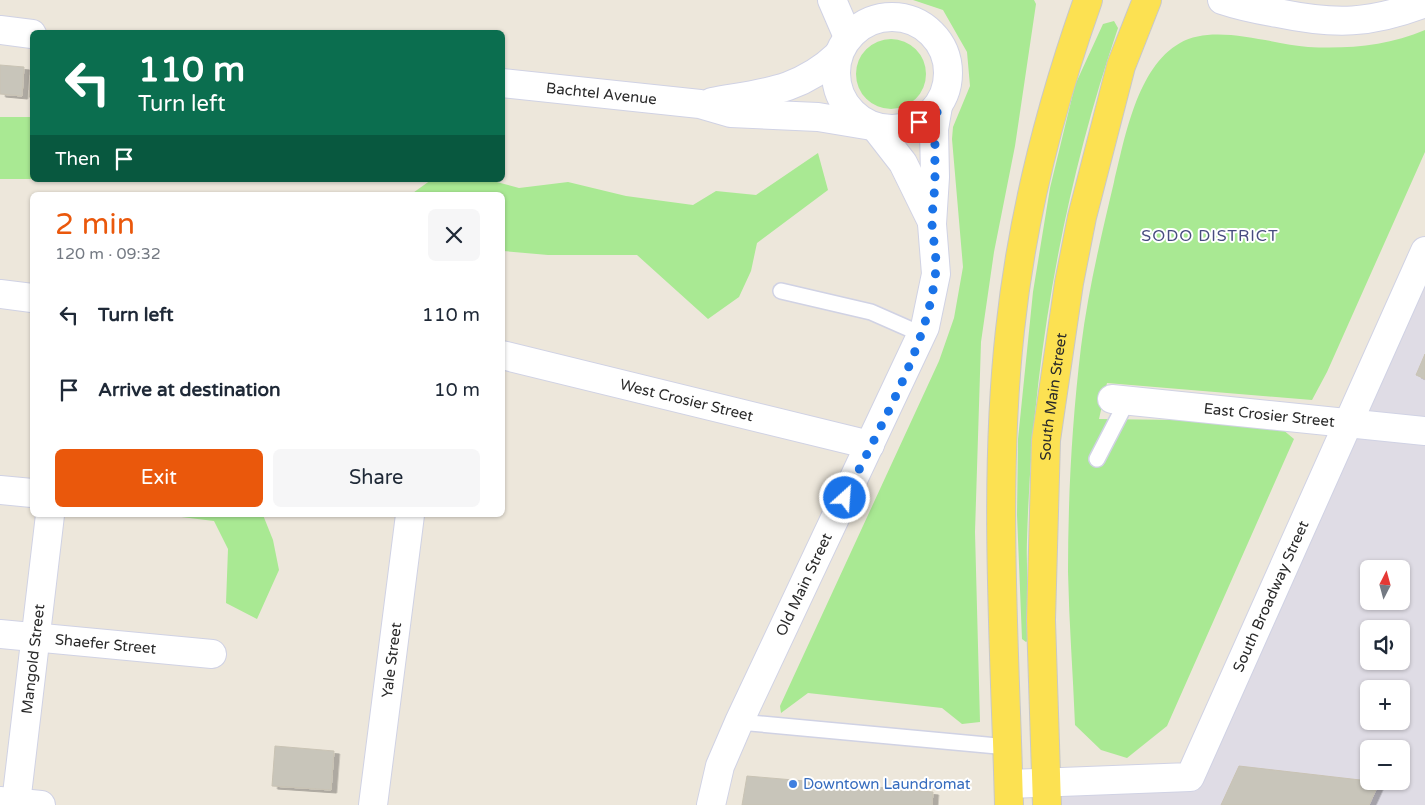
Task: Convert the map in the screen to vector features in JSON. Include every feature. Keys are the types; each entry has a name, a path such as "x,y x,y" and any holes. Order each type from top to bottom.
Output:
{"main road":[{"path":"1009,795 1002,526 1003,436 1010,331 1019,261 1042,148 1057,94 1088,0"},
{"name":"South Main Street","path":"1046,794 1041,611 1046,440 1069,284 1082,217 1121,66 1147,0"}],"street":[{"path":"832,0 843,46"},
{"path":"1222,0 1262,10 1328,22 1386,16 1425,3"},
{"path":"886,17 903,18 925,27 941,45 947,64 946,87 938,106 928,116 908,127 897,129 873,126 854,115 840,96 835,74 843,46 863,24 886,17"},
{"path":"0,30 30,34"},
{"name":"Bachtel Avenue","path":"700,104 787,88 815,74 843,46"},
{"name":"Bachtel Avenue","path":"505,83 700,104 731,113 818,117 873,126"},
{"name":"Old Main Street","path":"711,805 720,766 739,722 921,334 931,302 936,274 932,224 935,177 934,136 938,106"},
{"name":"Old Main Street","path":"873,126 894,149 903,163 932,224"},
{"name":"South Broadway Street","path":"1009,795 1046,794 1190,777 1425,251"},
{"path":"0,294 30,298"},
{"name":"West Crosier Street","path":"505,356 870,445"},
{"name":"East Crosier Street","path":"1120,400 1425,431"},
{"path":"0,490 30,493"},
{"name":"Mangold Street","path":"19,803 35,638 50,517"},
{"name":"Yale Street","path":"373,805 410,517"},
{"name":"Shaefer Street","path":"0,634 212,654"}],"lane":[{"path":"781,291 871,312 921,334"},
{"path":"1097,459 1120,400"},
{"path":"739,722 1008,747"}],"shaded area":[{"path":"1425,270 1425,805 1056,805 1055,790 1198,778"}],"green space":[{"path":"913,0 1034,0 1036,4 1015,146 994,252 981,342 975,532 980,722 962,724 942,708 808,693 781,713 780,706 939,361 954,318 963,267 952,139 953,127 970,86 967,52 943,10"},
{"path":"1114,21 1118,28 1098,90 1066,216 1053,280 1043,345 1030,475 1027,577 1030,639 1026,642 1022,639 1017,515 1018,439 1033,292 1050,188 1075,85 1103,24"},
{"path":"1425,30 1425,152 1327,372 1312,400 1107,383 1099,419 1255,421 1276,424 1294,439 1167,726 1127,758 1101,750 1075,725 1068,572 1071,459 1081,347 1091,285 1128,125 1143,86 1165,54 1180,43 1194,37 1209,35 1243,36 1308,47 1353,47 1397,40"},
{"path":"891,39 904,42 916,49 923,61 926,74 923,87 916,99 904,106 891,109 878,106 866,99 859,87 856,74 859,61 866,49 878,42"},
{"path":"0,117 30,117 30,179 0,179"},
{"path":"818,153 828,190 757,243 751,271 739,297 708,319 637,255 548,255 505,251 505,192 414,192 428,182 496,182 519,188 568,182 626,196 693,205 716,191 756,195"},
{"path":"181,517 264,517 273,540 279,570 257,619 226,603 228,549 214,521"}],"building":[{"path":"0,65 24,67 22,96 0,94"},
{"path":"1425,354 1425,379 1416,375"},
{"path":"275,746 334,751 331,790 272,786"},
{"path":"1239,766 1360,780 1360,790 1376,790 1369,805 1221,805"},
{"name":"Downtown Laundromat","path":"747,776 933,792 932,805 742,805"}],"place":[{"name":"Downtown Laundromat","path":"793,784"}],"district":[{"name":"SODO DISTRICT","path":"1210,236"}],"route":[{"path":"845,498 925,327 931,302 936,274 936,253 932,224 935,177 934,129 938,106 919,122"}]}
